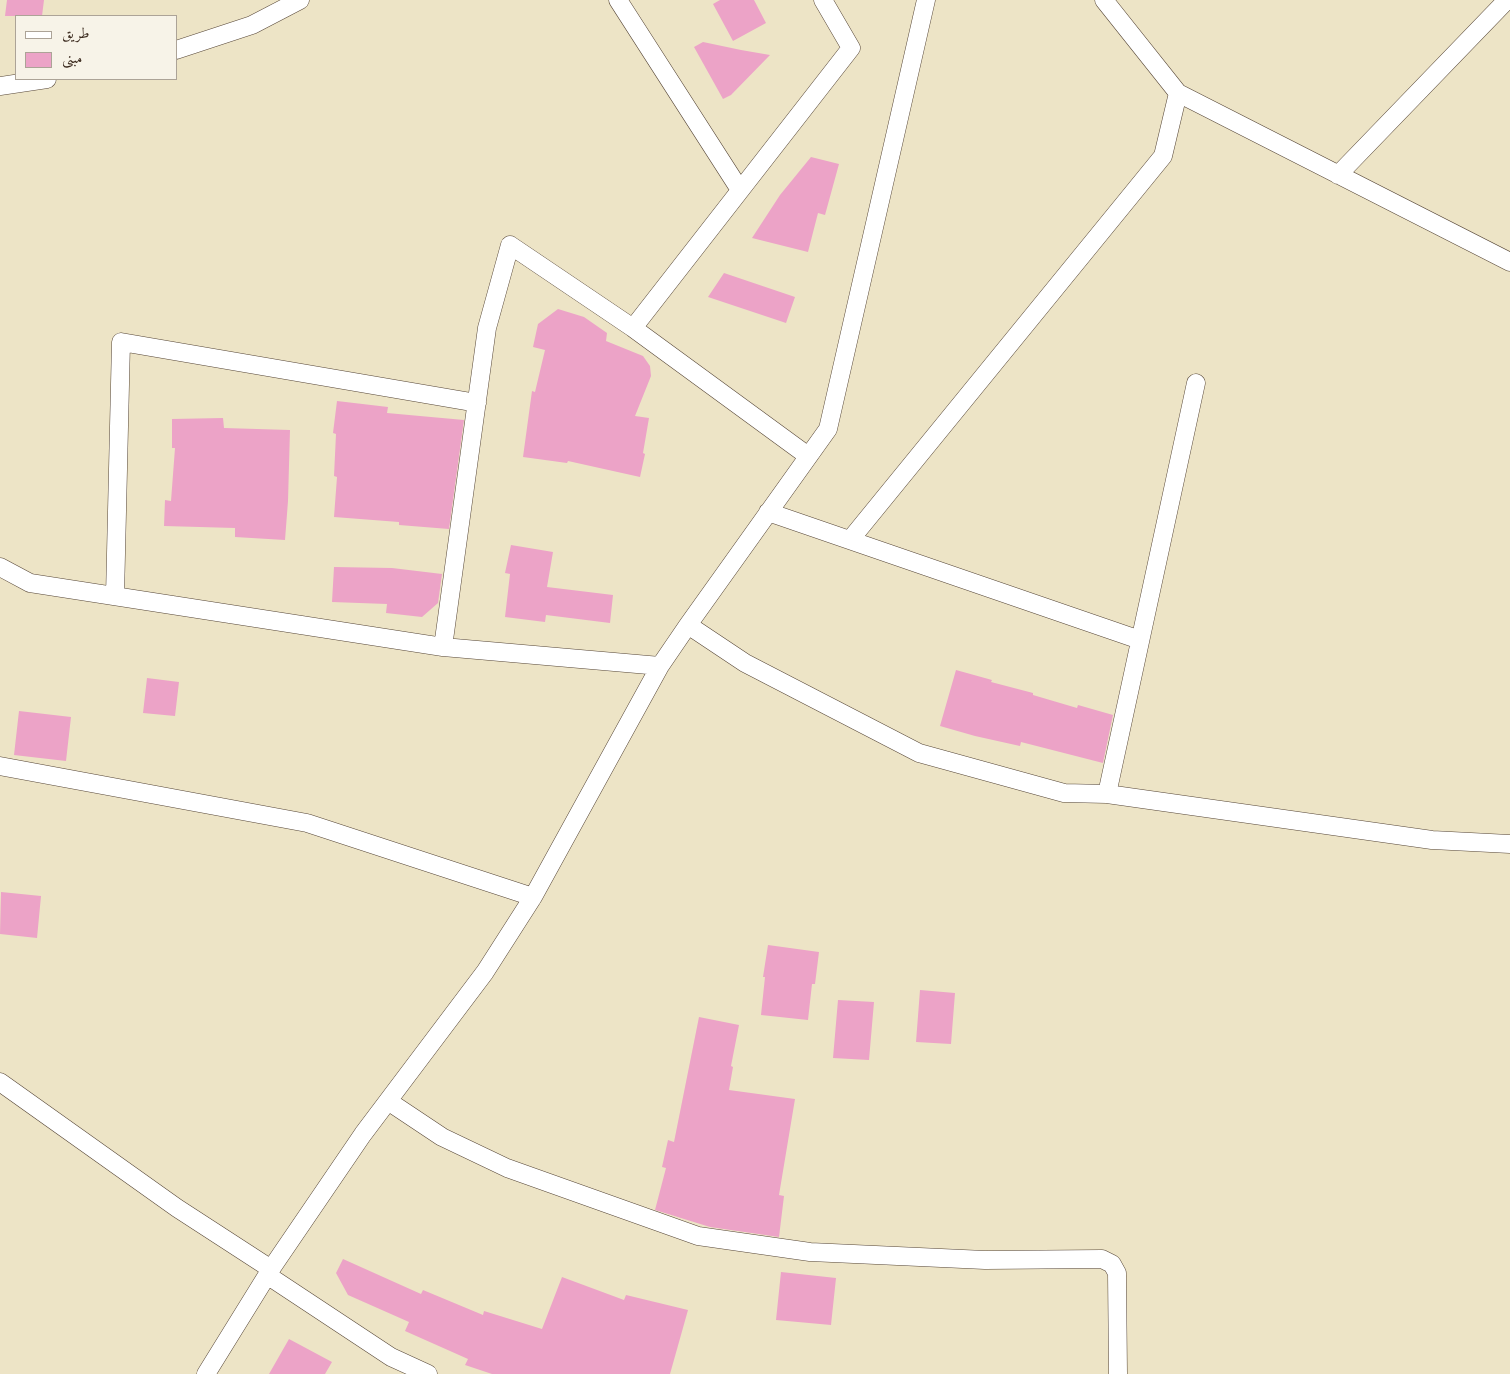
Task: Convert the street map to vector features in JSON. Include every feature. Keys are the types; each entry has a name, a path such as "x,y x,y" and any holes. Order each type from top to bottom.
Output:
{"street":[{"path":"178,49 252,25 300,0"},
{"path":"618,0 740,190"},
{"path":"633,328 851,48 823,0"},
{"path":"206,1374 269,1272 363,1134 485,972 533,897 660,666 828,429 926,0"},
{"path":"1104,0 1178,93 1510,262"},
{"path":"1338,175 1507,0"},
{"path":"0,86 40,80"},
{"path":"850,540 1163,156 1178,93"},
{"path":"442,647 487,328 510,245 633,328 808,456"},
{"path":"115,596 121,342 476,403"},
{"path":"1107,794 1196,383"},
{"path":"768,512 1140,640"},
{"path":"0,567 30,583 442,647 660,666"},
{"path":"688,625 745,663 919,753 1064,794 1107,794 1432,840 1510,844"},
{"path":"0,766 307,823 533,897"},
{"path":"0,1082 391,1357 427,1374"},
{"path":"388,1101 442,1137 508,1168 698,1236 810,1252 984,1260 1102,1259 1112,1264 1117,1273 1118,1374"}],"building":[{"path":"7,0 44,0 42,15 5,16"},
{"path":"720,0 754,0 766,23 733,41 713,4"},
{"path":"703,42 770,55 731,95 723,99 694,47"},
{"path":"811,157 839,164 825,215 818,213 808,252 752,238 780,195"},
{"path":"724,273 795,297 786,323 708,297"},
{"path":"558,309 584,317 607,333 606,341 643,356 650,366 651,376 635,416 649,418 640,477 568,461 567,463 523,457 532,391 535,392 545,350 533,347 538,324"},
{"path":"337,401 388,407 387,413 464,420 449,529 399,525 399,522 334,517 337,477 334,476 336,434 333,433"},
{"path":"223,418 224,428 290,430 285,540 235,537 235,528 164,526 165,500 171,501 175,448 172,448 172,419"},
{"path":"511,545 553,552 547,587 613,595 610,623 546,615 545,622 505,617 510,574 505,573"},
{"path":"334,567 392,568 442,574 438,603 422,617 386,613 387,604 332,602"},
{"path":"956,670 1077,708 1078,705 1113,715 1103,763 1021,742 1020,746 940,726"},
{"path":"147,678 179,682 175,716 143,713"},
{"path":"19,711 71,717 66,761 14,755"},
{"path":"1,892 41,896 37,938 0,934"},
{"path":"768,945 819,952 815,984 812,984 808,1020 761,1015 765,977 763,977"},
{"path":"920,990 955,993 951,1044 916,1042"},
{"path":"838,1000 874,1002 869,1060 833,1058"},
{"path":"699,1017 739,1025 731,1066 733,1067 729,1090 795,1099 779,1195 784,1196 779,1237 710,1227 655,1210 666,1168 662,1167 668,1140 674,1142"},
{"path":"343,1259 421,1294 423,1290 483,1315 484,1311 542,1329 562,1277 624,1300 626,1295 688,1310 670,1374 492,1374 465,1365 468,1359 405,1331 409,1322 348,1295 336,1273"},
{"path":"781,1272 836,1278 831,1325 776,1320"},
{"path":"289,1339 332,1362 325,1374 269,1374"}]}
